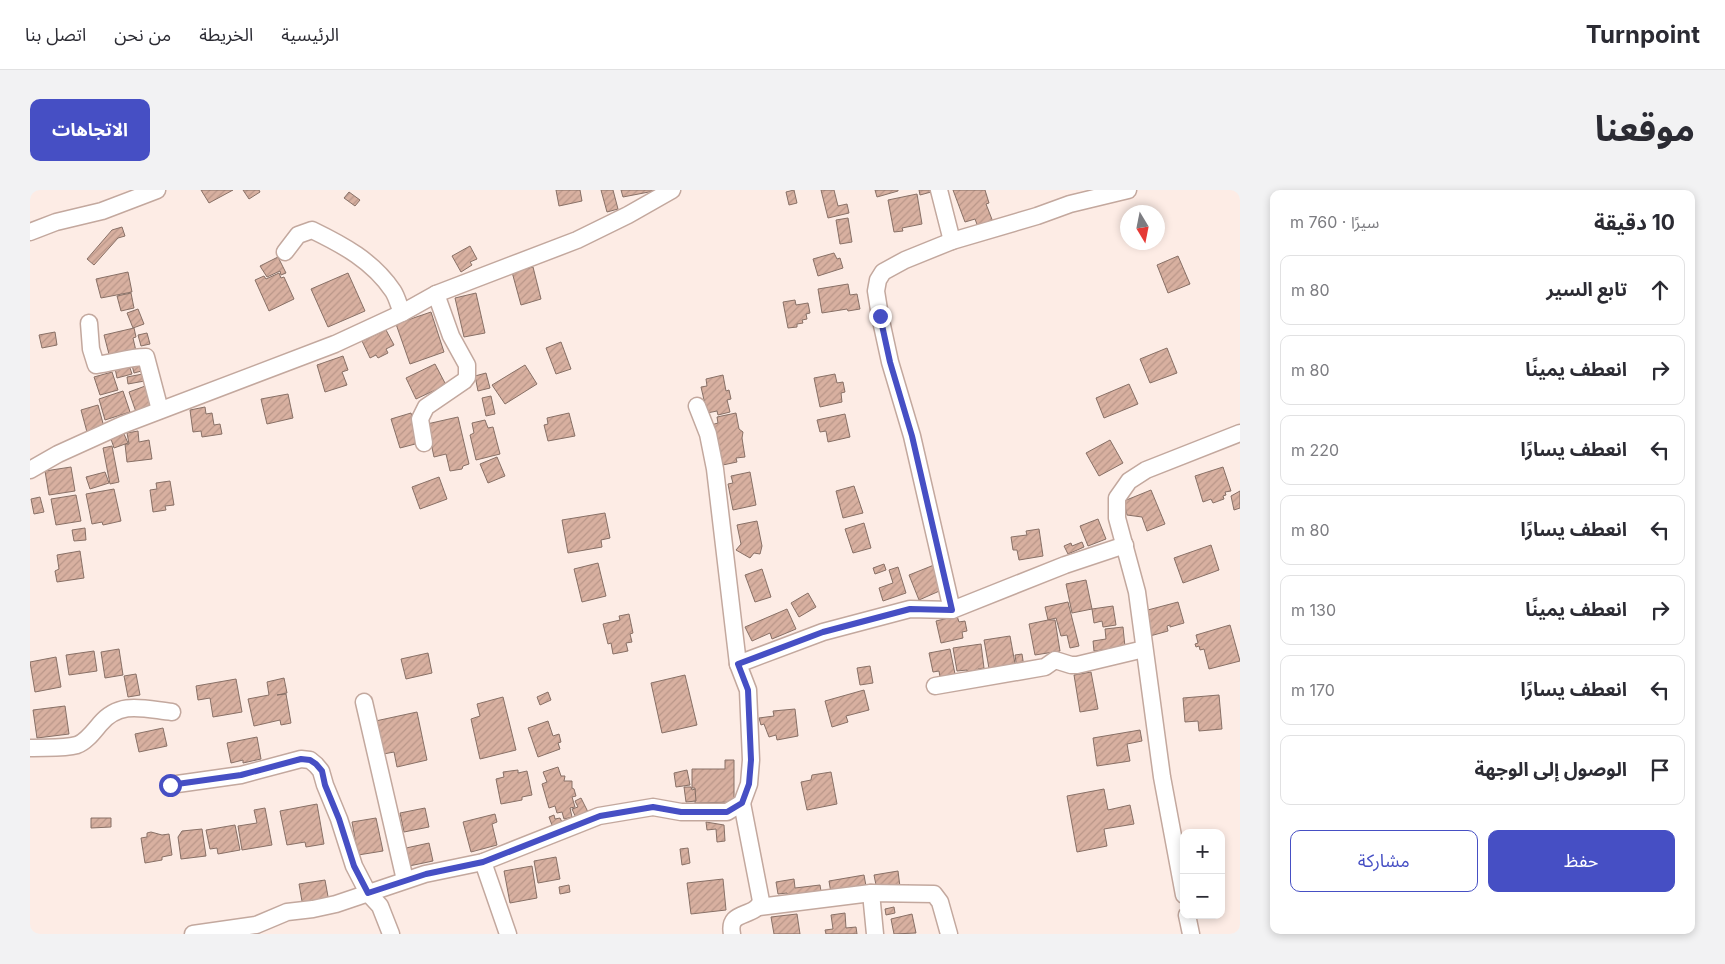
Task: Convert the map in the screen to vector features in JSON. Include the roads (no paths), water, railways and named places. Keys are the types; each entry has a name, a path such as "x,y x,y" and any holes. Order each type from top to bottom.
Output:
{"street":[{"path":"30,232 56,222 102,211 157,190"},
{"path":"30,470 58,454 160,410 335,344 402,313 436,294 577,240 628,215 672,190"},
{"path":"939,190 952,241"},
{"path":"952,610 912,436 890,362 876,291 878,280 883,272 905,260 952,241 1037,216 1070,204 1128,190"},
{"path":"286,252 298,235 312,230 367,261 394,292 402,313"},
{"path":"424,443 420,419 426,407 464,381 468,371 467,365 451,336 436,294"},
{"path":"89,322 91,349 96,365 112,364 134,357 146,357 160,410"},
{"path":"696,406 708,434 715,469 738,664 748,690 749,784 742,803 760,892 759,907"},
{"path":"1180,874 1162,777 1137,592 1117,518 1116,498 1129,481 1146,470 1240,433"},
{"path":"738,664 823,632 910,609 952,610 1065,565 1125,545"},
{"path":"935,686 1045,667 1055,660 1071,665 1144,649"},
{"path":"364,702 405,880"},
{"path":"30,748 78,744 94,732 116,710 132,707 172,712"},
{"path":"170,785 241,775 301,759 310,760 316,764 322,771 325,785 339,819 354,866 368,893 380,906 391,934"},
{"path":"193,934 256,925 287,912 336,904 426,874 483,862 600,816 653,807 681,812 727,812 742,803"},
{"path":"483,862 508,934"},
{"path":"871,894 875,934"},
{"path":"732,934 731,926 735,919 759,907 871,894 934,894 940,902 949,934"},
{"path":"1189,919 1191,934"}]}
